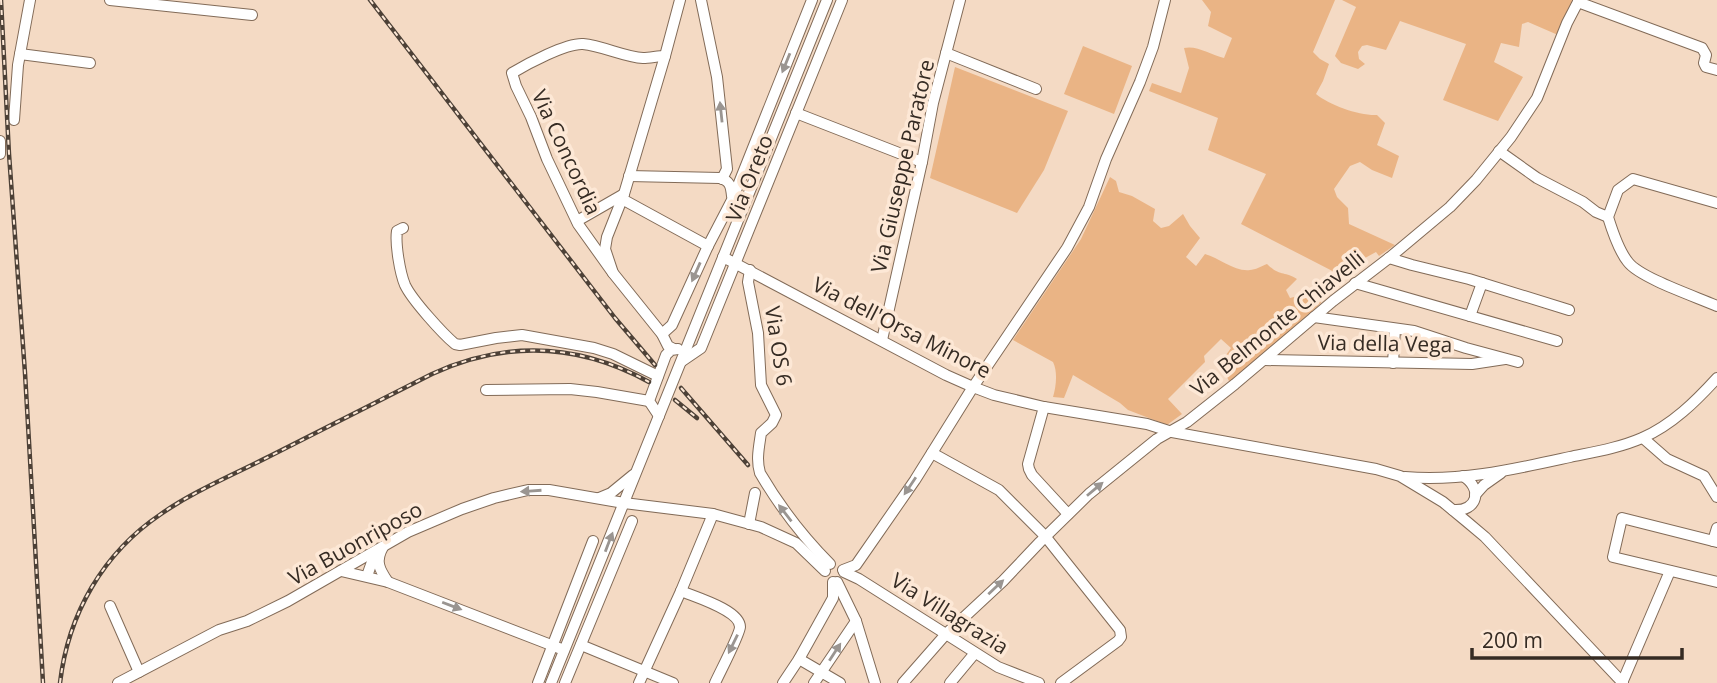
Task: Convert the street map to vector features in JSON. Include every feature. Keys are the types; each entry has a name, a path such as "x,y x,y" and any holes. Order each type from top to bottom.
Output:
{"street":[{"path":"14,120 20,54 30,0"},
{"path":"110,0 188,4 253,15"},
{"path":"613,273 605,249 607,237 623,197 680,0"},
{"path":"701,0 717,77 727,169 722,179"},
{"name":"Via Oreto","path":"662,334 672,325 733,198 812,0"},
{"name":"Via Oreto","path":"551,683 827,0"},
{"name":"Via Oreto","path":"681,361 701,348 842,0"},
{"name":"Via Giuseppe Paratore","path":"882,340 933,103 960,0"},
{"path":"843,571 856,565 915,480 973,387 1067,248 1089,207 1153,47 1165,0"},
{"path":"1579,1 1702,48 1706,55 1706,67 1717,71"},
{"name":"Via Belmonte Chiavelli","path":"903,683 946,634 1089,494 1157,439 1172,432 1206,407 1450,207 1511,137 1537,98 1567,23 1579,1"},
{"name":"Via Concordia","path":"665,56 641,58 580,44 554,52 512,73 547,159 577,221 613,273 662,334 668,346 674,349"},
{"path":"946,53 1037,89"},
{"path":"20,54 90,63"},
{"path":"796,113 922,162"},
{"path":"0,141 0,152"},
{"path":"1499,151 1537,178 1608,217"},
{"path":"629,176 722,179 729,183 733,198"},
{"path":"1717,203 1633,179 1618,190 1608,217 1628,262 1642,273 1717,306"},
{"path":"577,221 623,197"},
{"path":"623,197 708,246"},
{"path":"403,228 397,231 396,242 406,286 455,344 522,335 594,348 658,376"},
{"name":"Via dell'Orsa Minore","path":"723,257 946,375 994,394 1044,407 1376,469 1400,476"},
{"path":"1389,258 1482,282 1569,310"},
{"name":"Via OS 6","path":"750,270 748,282 758,333 761,385 776,415 761,433 758,468 783,511 828,567"},
{"path":"1470,316 1482,282"},
{"path":"1355,283 1558,341"},
{"path":"1314,317 1415,331 1518,362"},
{"path":"1394,362 1395,328"},
{"path":"649,401 668,352 688,344"},
{"name":"Via della Vega","path":"1264,360 1472,364 1505,359"},
{"path":"1400,476 1428,479 1501,472 1610,449 1643,438 1676,418 1717,378"},
{"path":"486,390 570,389 597,392 649,401 659,416"},
{"path":"1044,407 1028,464 1029,470 1068,514"},
{"path":"1643,438 1667,459 1704,476 1717,497"},
{"path":"932,453 999,490 1045,536 1120,630 1121,637 1118,641 1061,683"},
{"path":"599,498 611,493 636,472"},
{"path":"1452,510 1460,511 1471,505 1484,485 1501,472"},
{"path":"1400,476 1443,502 1485,537 1622,683 1670,571"},
{"path":"1462,476 1471,481 1475,495"},
{"path":"1443,502 1440,489 1451,477"},
{"name":"Via Buonriposo","path":"118,683 219,630 247,621 288,601 408,532 452,513 528,490 549,490 624,503"},
{"path":"749,524 755,493"},
{"path":"624,503 713,514 761,527 796,543 828,567"},
{"path":"1471,505 1485,537"},
{"path":"639,683 713,514"},
{"path":"1717,528 1715,541 1622,518 1613,557 1717,582"},
{"path":"565,683 632,521"},
{"path":"538,683 593,541"},
{"path":"367,576 373,559 383,546"},
{"path":"383,546 378,559 388,582"},
{"path":"828,567 836,563 843,571 842,578 835,582"},
{"path":"828,567 828,579 835,582 856,621 875,683"},
{"path":"341,571 388,582 564,650"},
{"name":"Via Villagrazia","path":"843,571 1017,680 1039,683"},
{"path":"580,576 605,586"},
{"path":"783,683 833,598 835,582"},
{"path":"681,591 729,611 738,618 740,628 715,683"},
{"path":"110,606 139,673"},
{"path":"814,683 856,621"},
{"path":"581,645 673,683"},
{"path":"950,683 975,653"},
{"path":"799,659 840,683"}],"shaded area":[{"path":"1202,0 1335,0 1313,52 1329,64 1316,94 1345,109 1377,115 1385,123 1377,145 1399,156 1392,178 1360,162 1350,166 1334,189 1337,197 1348,208 1349,224 1395,245 1379,256 1376,252 1354,264 1352,268 1355,273 1348,279 1241,224 1266,174 1208,150 1218,118 1149,91 1152,83 1181,93 1189,68 1184,48 1199,49 1224,58 1232,38 1208,26 1211,12"},
{"path":"1342,0 1573,1 1558,35 1528,22 1522,24 1519,47 1501,43 1494,62 1523,77 1498,121 1443,100 1466,44 1400,21 1386,50 1362,46 1358,52 1359,59 1365,64 1358,69 1341,63 1335,56 1356,7"},
{"path":"1083,46 1132,66 1114,114 1064,94"},
{"path":"955,67 1068,111 1044,170 1017,213 930,178"},
{"path":"1110,177 1116,181 1119,192 1155,209 1153,221 1161,228 1169,226 1183,214 1200,238 1186,257 1196,266 1205,254 1244,270 1267,264 1275,271 1297,279 1286,290 1290,298 1302,295 1313,287 1321,303 1230,383 1227,377 1233,370 1226,355 1231,348 1221,339 1204,356 1205,362 1168,399 1182,414 1167,425 1128,410 1073,375 1064,398 1053,397 1056,370 1053,362 1013,340 1081,239"}],"railway":[{"path":"1,0 43,683"},
{"path":"370,0 615,318 655,365"},
{"path":"60,683 64,658 80,609 106,566 122,547 161,514 214,484 432,374 487,355 514,351 569,353 622,369 649,382"},
{"path":"681,388 748,465"},
{"path":"675,400 697,418"}]}
